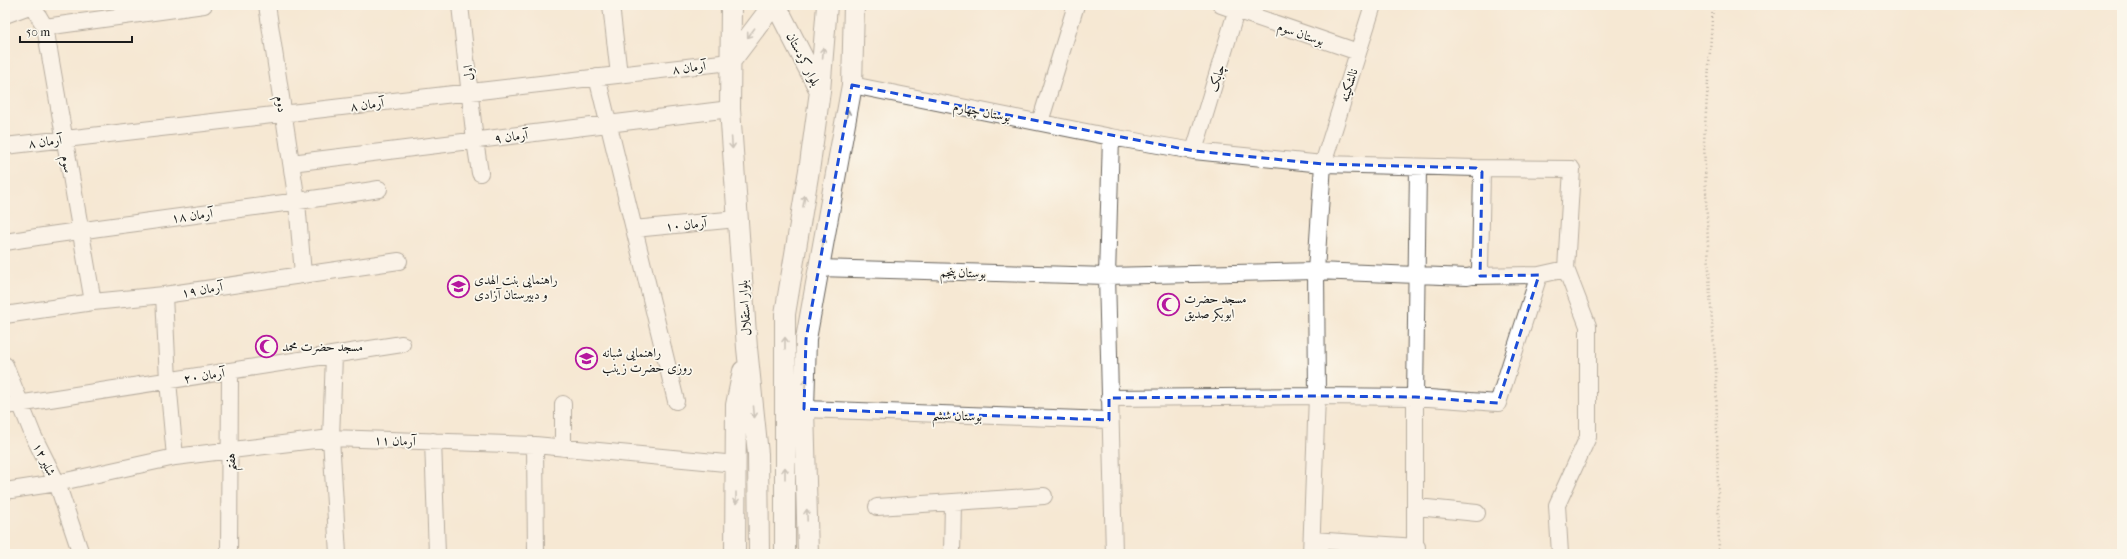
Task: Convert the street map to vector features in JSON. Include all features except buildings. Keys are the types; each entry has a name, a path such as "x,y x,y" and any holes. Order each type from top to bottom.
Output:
{"main road":[{"path":"730,62 731,5"},
{"path":"730,62 773,5"},
{"name":"بلوار کردستان","path":"776,5 820,92"},
{"path":"785,554 785,314 810,164 820,92 827,5"},
{"path":"808,554 804,409 806,339 852,85 854,5"},
{"name":"بلوار استقلال","path":"730,62 730,109 747,348 758,454 759,554"},
{"path":"735,554 736,405 747,348"}],"street":[{"path":"5,15 32,5 45,27 119,11 204,5"},
{"name":"دوم","path":"267,5 292,163 303,274"},
{"name":"اول","path":"460,5 480,173"},
{"path":"611,5 620,75"},
{"path":"1040,122 1076,5"},
{"name":"بوستان سوم","path":"1221,5 1237,8 1358,52"},
{"name":"نالشکینه","path":"1312,547 1317,396 1316,271 1323,164 1373,5"},
{"name":"چابک","path":"1194,150 1237,8"},
{"name":"سوم","path":"45,27 93,302"},
{"name":"آرمان ۸","path":"5,146 730,62"},
{"path":"597,77 676,401"},
{"name":"بوستان چهارم","path":"852,85 1111,137 1194,150 1323,164 1572,169 1566,269"},
{"name":"آرمان ۹","path":"292,163 730,109"},
{"path":"1111,137 1107,276 1109,420 1114,554"},
{"path":"1312,547 1416,550 1417,507 1415,397 1418,167"},
{"path":"1473,276 1477,274 1480,269 1482,172 1476,168"},
{"name":"آرمان ۱۸","path":"5,242 80,230 297,202 379,189"},
{"name":"آرمان ۱۰","path":"634,229 738,219"},
{"name":"آرمان ۱۹","path":"5,315 93,302 164,295 399,261"},
{"name":"بوستان پنجم","path":"818,268 1107,276 1316,271 1473,276 1539,275 1566,269"},
{"path":"1560,554 1557,504 1588,437 1588,326 1566,269"},
{"path":"1109,398 1317,396 1415,397 1498,404 1539,275"},
{"path":"164,295 168,381 176,457"},
{"name":"آرمان ۲۰","path":"13,405 402,344"},
{"path":"334,355 331,438 338,554"},
{"name":"شلیر ۱۲","path":"5,365 13,405 57,483 81,554"},
{"name":"هفتم","path":"229,554 230,371"},
{"path":"563,404 563,448"},
{"name":"بوستان ششم","path":"804,409 1109,420"},
{"name":"آرمان ۱۱","path":"5,491 57,483 176,457 230,452 331,438 535,445 736,464"},
{"path":"433,441 437,554"},
{"path":"535,445 536,554"},
{"path":"877,507 1044,496"},
{"path":"952,554 953,502"},
{"path":"1417,507 1478,513"}],"path":[{"path":"1713,5 1704,142 1710,295 1716,371 1719,554"}],"highlighted area":[{"path":"852,85 1194,151 1323,164 1476,168 1482,172 1480,276 1539,275 1498,403 1415,397 1317,396 1109,398 1109,420 804,409 806,339"}],"place":[{"name":"راهنمایی بنت الهدی و دبیرستان آزادی","path":"458,286"},
{"name":"مسجد حضرت ابوبکر صدیق","path":"1168,305"},
{"name":"مسجد حضرت محمد","path":"266,346"},
{"name":"راهنمایی شبانه روزی حضرت زینب","path":"587,359"}]}
